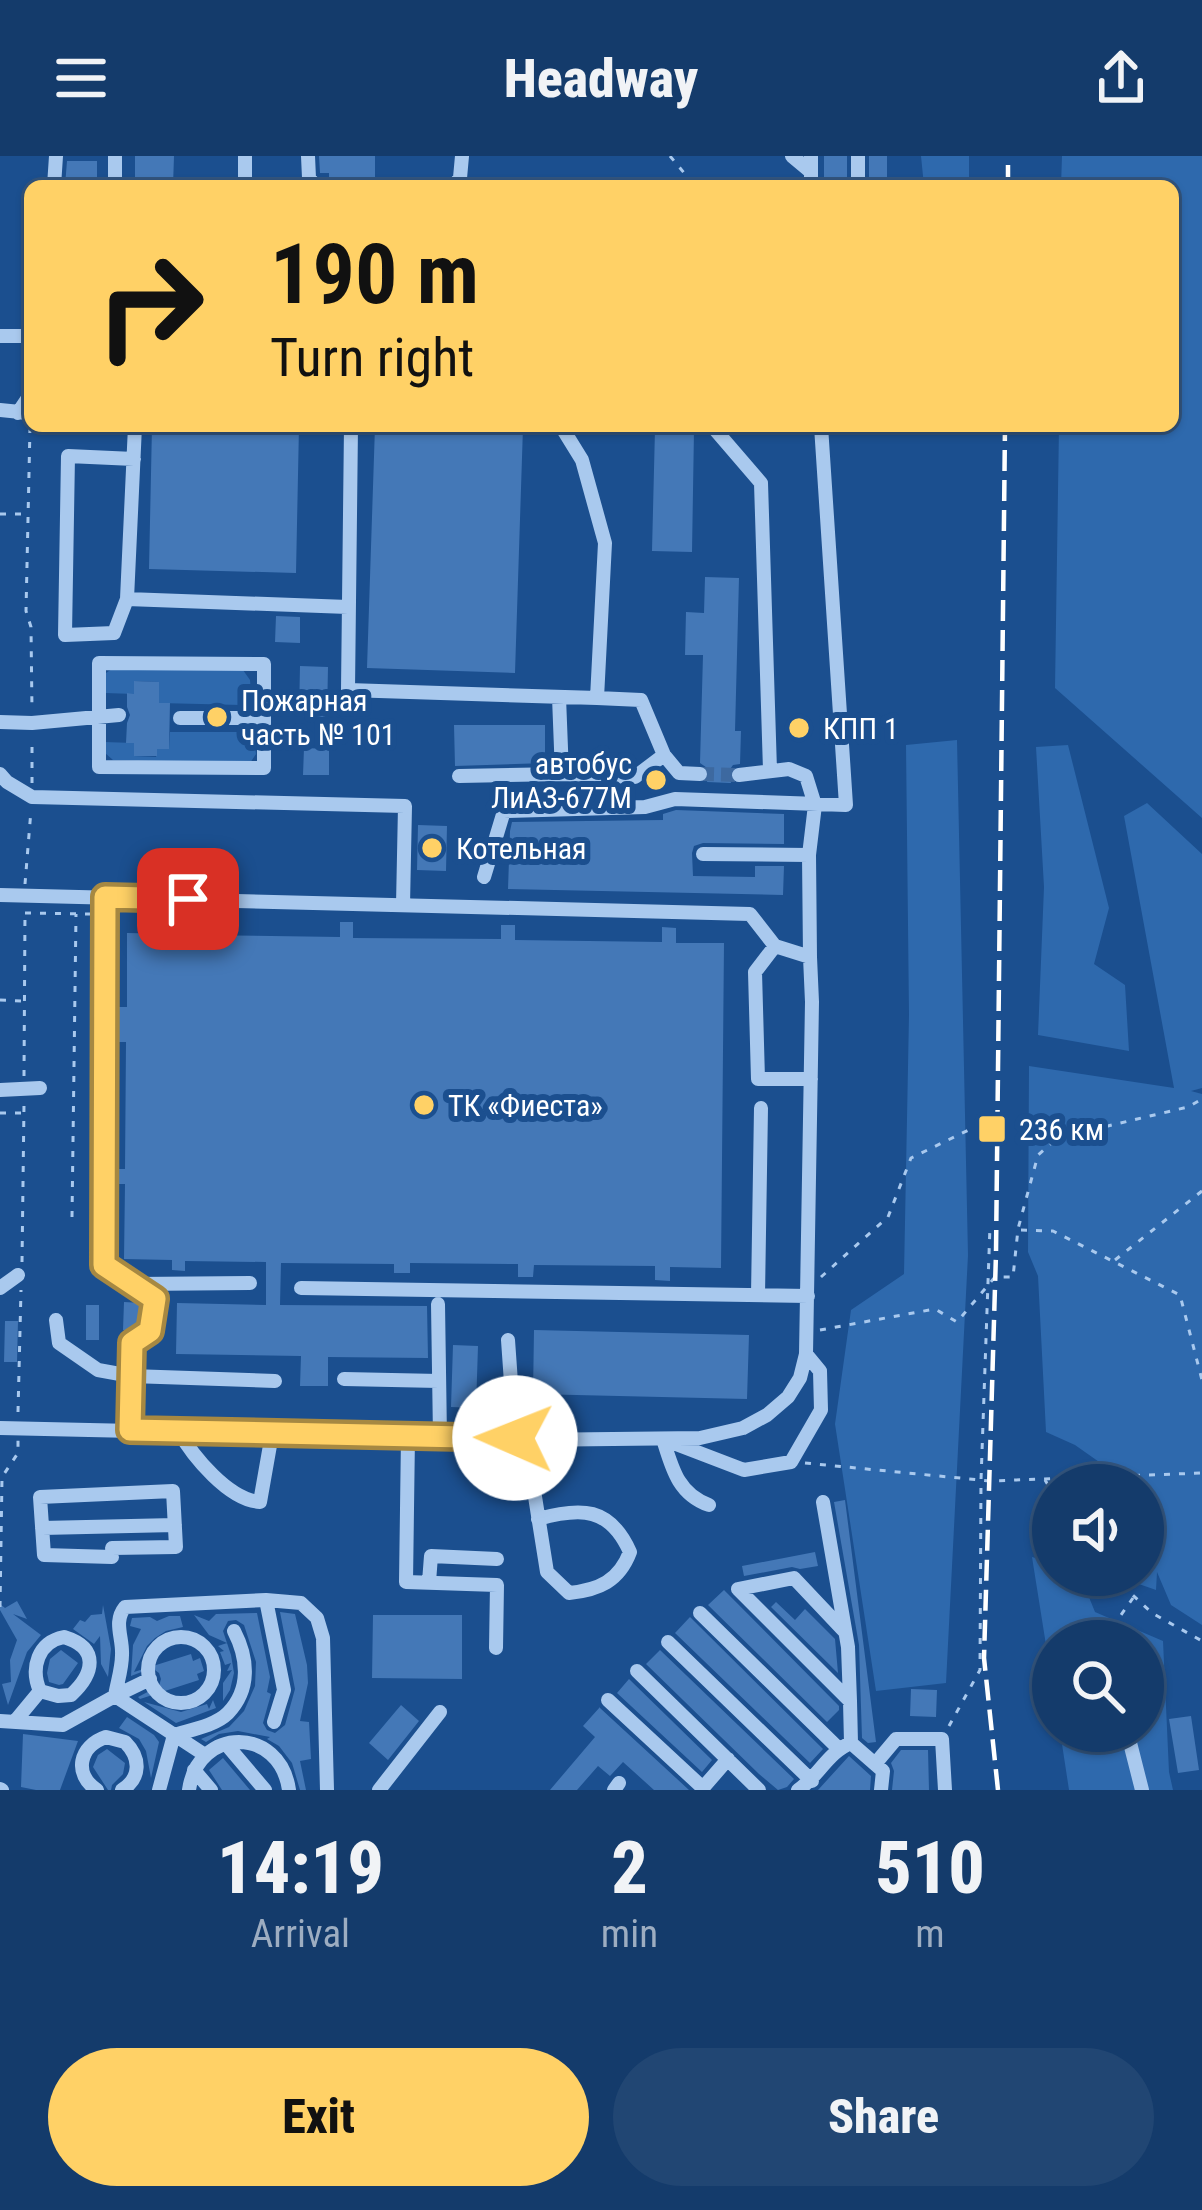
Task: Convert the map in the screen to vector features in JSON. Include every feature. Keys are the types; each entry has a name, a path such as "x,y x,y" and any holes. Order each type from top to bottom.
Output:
{"lane":[{"path":"792,156 810,171"},
{"path":"134,459 68,456 65,635 114,633 128,599 136,432"},
{"path":"351,432 348,690 640,700 664,755 679,773 700,774"},
{"path":"566,432 582,460 605,543 597,698"},
{"path":"717,432 760,482 770,770"},
{"path":"484,877 504,811 645,807 675,799 846,805 821,432"},
{"path":"128,599 348,607"},
{"path":"100,663 264,664 264,768 99,767 99,718 100,663"},
{"path":"559,697 562,774"},
{"path":"0,722 119,715"},
{"path":"179,718 264,718"},
{"path":"460,776 634,777 664,755"},
{"path":"0,1428 700,1438 743,1427 788,1397 800,1378 807,1333 809,855 814,806 806,776 789,769 739,775"},
{"path":"0,774 32,796 405,806 403,905"},
{"path":"703,854 809,855"},
{"path":"0,895 750,914 776,946 810,956"},
{"path":"105,897 104,1265 155,1299 150,1331 132,1343 130,1430"},
{"path":"776,946 755,972 758,1079 811,1079"},
{"path":"0,1090 32,1089"},
{"path":"758,1295 760,1108"},
{"path":"0,1288 18,1275"},
{"path":"132,1284 250,1283"},
{"path":"301,1288 758,1295 808,1290"},
{"path":"438,1304 440,1437"},
{"path":"56,1320 59,1343 98,1370 131,1376 275,1381"},
{"path":"508,1340 520,1439 547,1572 569,1593 606,1585 624,1569 630,1552 620,1532 595,1512 566,1511 538,1519"},
{"path":"663,1438 744,1470 791,1462 821,1410 820,1370 806,1354"},
{"path":"344,1379 439,1381"},
{"path":"178,1430 192,1455 244,1501 260,1502 272,1434"},
{"path":"408,1436 406,1582 497,1585 496,1648"},
{"path":"663,1438 676,1479 692,1499 709,1505"},
{"path":"173,1491 175,1525 176,1547 44,1556 40,1496 173,1491"},
{"path":"668,1642 805,1786 844,1745 850,1701 845,1632 824,1502"},
{"path":"42,1528 175,1525"},
{"path":"429,1582 430,1556 497,1558"},
{"path":"845,1632 794,1578 738,1589 850,1701"},
{"path":"115,1696 123,1653 118,1621 125,1607 266,1600 302,1603 317,1618 323,1639 327,1790"},
{"path":"266,1600 284,1690 274,1723"},
{"path":"700,1613 844,1745 884,1771 881,1790"},
{"path":"174,1736 227,1714 245,1684 245,1653 234,1631"},
{"path":"55,1638 75,1640 90,1659 82,1684 70,1694 40,1691 34,1676 40,1654 55,1638"},
{"path":"190,1638 211,1655 210,1686 190,1702 163,1698 150,1679 153,1652 169,1639 190,1638"},
{"path":"637,1671 756,1789"},
{"path":"8,1721 63,1725 150,1679"},
{"path":"8,1721 40,1691"},
{"path":"115,1696 205,1755"},
{"path":"608,1700 702,1789 728,1759"},
{"path":"379,1790 440,1712"},
{"path":"63,1725 89,1746"},
{"path":"159,1790 174,1736"},
{"path":"98,1790 84,1778 81,1766 89,1746 106,1737 133,1749 138,1769 122,1790"},
{"path":"875,1764 896,1739 942,1738 945,1790"},
{"path":"189,1790 194,1770 205,1755 226,1744 249,1743 269,1753 284,1772 289,1790"},
{"path":"226,1744 266,1790"},
{"path":"1132,1752 1142,1790"},
{"path":"194,1770 211,1790"}],"path":[{"path":"670,156 690,180"},
{"path":"25,895 32,796 26,432"},
{"path":"0,514 28,514"},
{"path":"0,1607 2,1477 18,1453 24,1112 32,1089 24,1001 25,913 76,914 73,1217"},
{"path":"0,1000 24,1001"},
{"path":"807,1333 935,1309 957,1322 995,1277 1013,1277 1018,1229 1038,1155 1057,1138 1188,1107 1202,1099"},
{"path":"0,1113 24,1112"},
{"path":"808,1290 888,1217 911,1158 981,1124 991,1125"},
{"path":"1114,1262 1202,1191"},
{"path":"942,1738 980,1670 980,1480 990,1226"},
{"path":"1018,1229 1053,1231 1180,1295 1202,1380"},
{"path":"791,1462 980,1480 1032,1478"},
{"path":"1164,1474 1202,1473"},
{"path":"1117,1620 1134,1596 1152,1613 1202,1641"}],"shaded area":[{"path":"921,156 969,156 969,180 923,180"},
{"path":"1062,156 1202,156 1202,818 1055,688 1059,432 1179,432 1179,180 1061,180"},
{"path":"115,667 243,670 251,692 241,705 159,703 158,682 135,681 134,694 105,693 106,673"},
{"path":"170,732 241,732 254,739 256,754 250,763 113,760 105,753 104,742 134,743 134,756 156,757 157,749 169,748"},
{"path":"957,740 968,1255 946,1683 876,1691 835,1424 851,1310 904,1274 909,1015 906,745"},
{"path":"1068,745 1109,908 1094,964 1125,985 1129,1051 1038,1035 1044,887 1036,747"},
{"path":"1147,803 1202,854 1202,1088 1191,1091 1202,1094 1202,1625 1171,1605 1164,1588 1164,1464 1102,1464 1046,1432 1038,1276 1028,1252 1029,1066 1174,1088 1124,816"},
{"path":"1038,1596 1089,1596 1095,1612 1114,1620 1042,1620"},
{"path":"1164,1663 1173,1790 1069,1790 1063,1752 1164,1752"}],"building":[{"path":"135,156 174,156 173,180 135,180"},
{"path":"319,156 375,156 375,180 329,180 329,173 320,173"},
{"path":"824,156 847,156 847,180 824,180"},
{"path":"869,156 887,156 887,180 869,180"},
{"path":"67,161 97,161 97,180 65,180"},
{"path":"152,432 299,432 296,573 149,569"},
{"path":"375,432 523,432 515,673 367,668"},
{"path":"655,432 694,432 692,552 652,551"},
{"path":"705,577 739,578 735,731 741,731 740,764 728,772 731,783 707,782 710,770 700,763 703,655 685,655 686,612 704,613"},
{"path":"276,616 300,617 300,643 275,642"},
{"path":"300,666 328,667 327,717 299,716"},
{"path":"134,681 159,682 159,703 170,703 169,749 157,749 157,756 134,756 134,743 126,743 127,693 134,694"},
{"path":"454,725 545,725 545,763 455,766"},
{"path":"304,748 329,749 329,775 303,775"},
{"path":"676,810 784,814 784,844 703,843 694,846 692,853 693,876 755,877 755,866 784,866 783,895 508,889 512,822 663,820 663,814"},
{"name":"Котельная","path":"418,825 447,826 446,871 417,870"},
{"name":"ТК «Фиеста»","path":"177,918 193,918 193,935 340,937 340,922 353,922 353,938 501,939 501,925 515,925 515,940 662,942 662,927 676,928 676,943 724,943 721,1268 670,1267 670,1281 655,1280 655,1266 534,1265 533,1277 518,1277 518,1264 410,1263 410,1273 394,1273 394,1264 281,1263 280,1305 427,1306 428,1358 328,1357 328,1386 300,1386 301,1356 176,1354 177,1303 266,1305 266,1262 185,1261 185,1271 172,1270 172,1260 124,1259 125,1184 116,1184 116,1169 125,1169 126,1042 118,1042 118,1007 127,1007 127,933 177,934"},
{"path":"124,1302 142,1303 140,1324 130,1331 123,1330"},
{"path":"86,1305 99,1305 99,1340 86,1340"},
{"path":"5,1321 18,1321 17,1362 4,1362"},
{"path":"534,1330 749,1335 747,1399 533,1394"},
{"path":"453,1345 478,1346 476,1408 451,1407"},
{"path":"845,1500 876,1742 868,1743 862,1738 859,1645 834,1502"},
{"path":"815,1552 818,1566 744,1576 742,1566"},
{"path":"724,1590 839,1706 827,1722 708,1605"},
{"path":"17,1601 27,1619 13,1614 41,1635 27,1652 8,1705 2,1684 11,1682 10,1660 17,1640 0,1604 5,1608"},
{"path":"776,1602 795,1620 805,1609 835,1639 838,1673 771,1607"},
{"path":"103,1605 111,1649 108,1677 101,1664 100,1636 94,1644 73,1629 80,1620 102,1614"},
{"path":"280,1612 295,1614 307,1665 300,1721 309,1722 311,1759 300,1761 306,1790 300,1790 292,1763 267,1739 270,1737 238,1731 206,1742 201,1739 229,1727 244,1711 255,1686 256,1662 244,1625 228,1621 223,1631 227,1643 209,1635 194,1615 209,1621 216,1614 257,1613 270,1677 267,1692 271,1694 263,1723 275,1733 285,1725 295,1689"},
{"path":"373,1615 462,1615 462,1679 372,1678"},
{"path":"180,1616 183,1627 155,1638 134,1672 191,1654 193,1661 200,1658 204,1671 197,1674 199,1680 140,1699 159,1686 161,1679 152,1668 131,1676 133,1645 141,1629 130,1626 132,1618 157,1621"},
{"path":"690,1617 823,1749 810,1763 675,1633"},
{"path":"227,1643 234,1673 223,1701 223,1683 232,1670 227,1671 231,1663 225,1665 220,1652 224,1651 218,1646"},
{"path":"61,1650 78,1663 59,1685 49,1682 47,1673 50,1659"},
{"path":"660,1650 794,1779 787,1787 778,1790 759,1774 646,1664"},
{"path":"629,1679 712,1760 702,1772 617,1693"},
{"path":"911,1689 937,1690 936,1717 910,1716"},
{"path":"213,1700 216,1708 176,1723 144,1702 181,1712 207,1704 209,1709"},
{"path":"401,1705 419,1721 388,1760 369,1743"},
{"path":"600,1707 689,1790 654,1790 623,1762 610,1776 598,1766 577,1790 550,1790 595,1737 583,1726"},
{"path":"1191,1716 1199,1770 1178,1773 1169,1719"},
{"path":"127,1717 159,1742 151,1778 139,1739 119,1728"},
{"path":"23,1734 78,1741 60,1790 21,1787"},
{"path":"107,1749 125,1763 111,1790 93,1767"},
{"path":"901,1750 928,1750 929,1790 892,1790 891,1763"},
{"path":"849,1756 871,1776 870,1790 818,1790"},
{"path":"223,1758 250,1790 222,1790 209,1770"}],"tunnel":[{"path":"700,774 739,775"}],"railway":[{"path":"1008,156 1008,180"},
{"path":"998,1790 984,1658 996,1253 1005,432"}],"place":[{"name":"Пожарная часть № 101","path":"217,717"},
{"name":"КПП 1","path":"799,728"},
{"name":"автобус ЛиАЗ-677М","path":"656,780"},
{"name":"Котельная","path":"432,848"},
{"name":"ТК «Фиеста»","path":"424,1105"},
{"name":"236 км","path":"992,1129"}],"route":[{"path":"188,899 105,897 104,1265 155,1299 150,1331 132,1343 130,1430 515,1438"}]}
